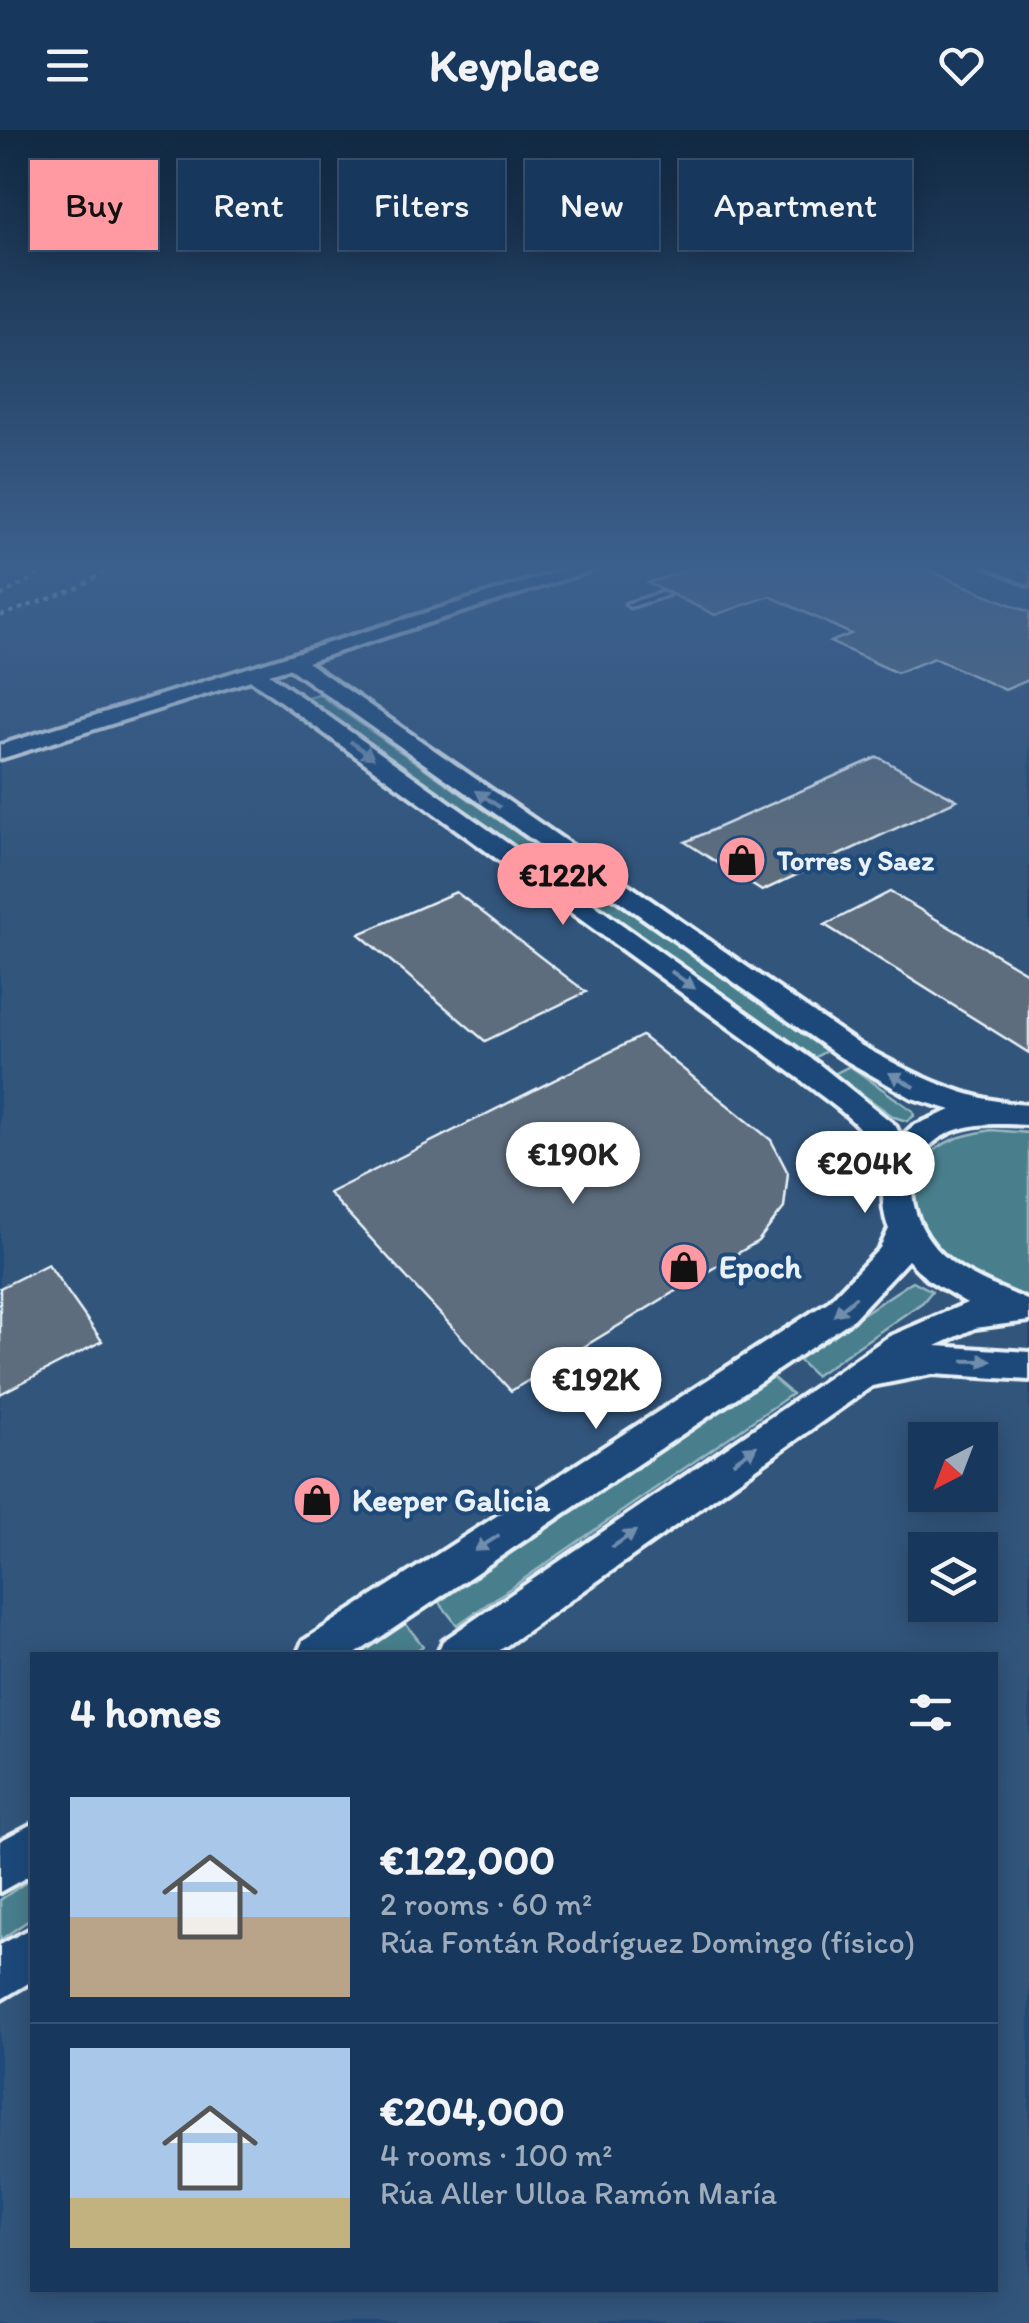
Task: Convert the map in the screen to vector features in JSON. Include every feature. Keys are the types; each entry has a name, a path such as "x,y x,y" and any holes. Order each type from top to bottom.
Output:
{"street":[{"path":"0,752 255,666"},
{"path":"269,666 810,1072 884,1132 896,1167 894,1197 904,1230 930,1263 970,1291 1024,1312"},
{"path":"270,666 850,1051 922,1091 993,1113 1029,1115"},
{"path":"896,1167 922,1135 942,1124 993,1113"},
{"path":"323,1652 840,1311 894,1255 904,1230"},
{"path":"462,1652 857,1377 939,1326 971,1314 1024,1312"},
{"path":"857,1377 932,1360 1029,1366"},
{"path":"0,1869 30,1848"},
{"path":"0,1974 30,1953"}],"shaded area":[{"path":"0,666 1029,666 1029,2323 0,2323"}],"green space":[{"path":"318,694 828,1050 812,1059 304,698"},
{"path":"850,1066 913,1111 914,1116 907,1121 894,1117 834,1074"},
{"path":"991,1130 1029,1133 1029,1298 984,1283 945,1255 919,1215 914,1194 916,1174 929,1155 952,1140"},
{"path":"913,1281 932,1291 923,1302 815,1376 796,1358"},
{"path":"772,1377 792,1394 457,1625 439,1602"},
{"path":"405,1623 423,1646 414,1652 363,1652"},
{"path":"30,1879 30,1919 0,1940 0,1900"}],"building":[{"path":"883,666 913,666 897,673"},
{"path":"953,666 1029,666 1029,680 1005,690"},
{"path":"878,757 957,800 762,891 685,842"},
{"path":"456,892 586,992 485,1041 359,934"},
{"path":"890,892 1029,974 1029,1053 825,925"},
{"path":"642,1036 771,1140 788,1173 784,1208 758,1241 511,1391 329,1193"},
{"path":"48,1264 102,1341 0,1394 0,1288"}],"place":[{"name":"Torres y Saez","path":"742,860"},
{"name":"Epoch","path":"684,1267"},
{"name":"Keeper Galicia","path":"317,1500"}]}
